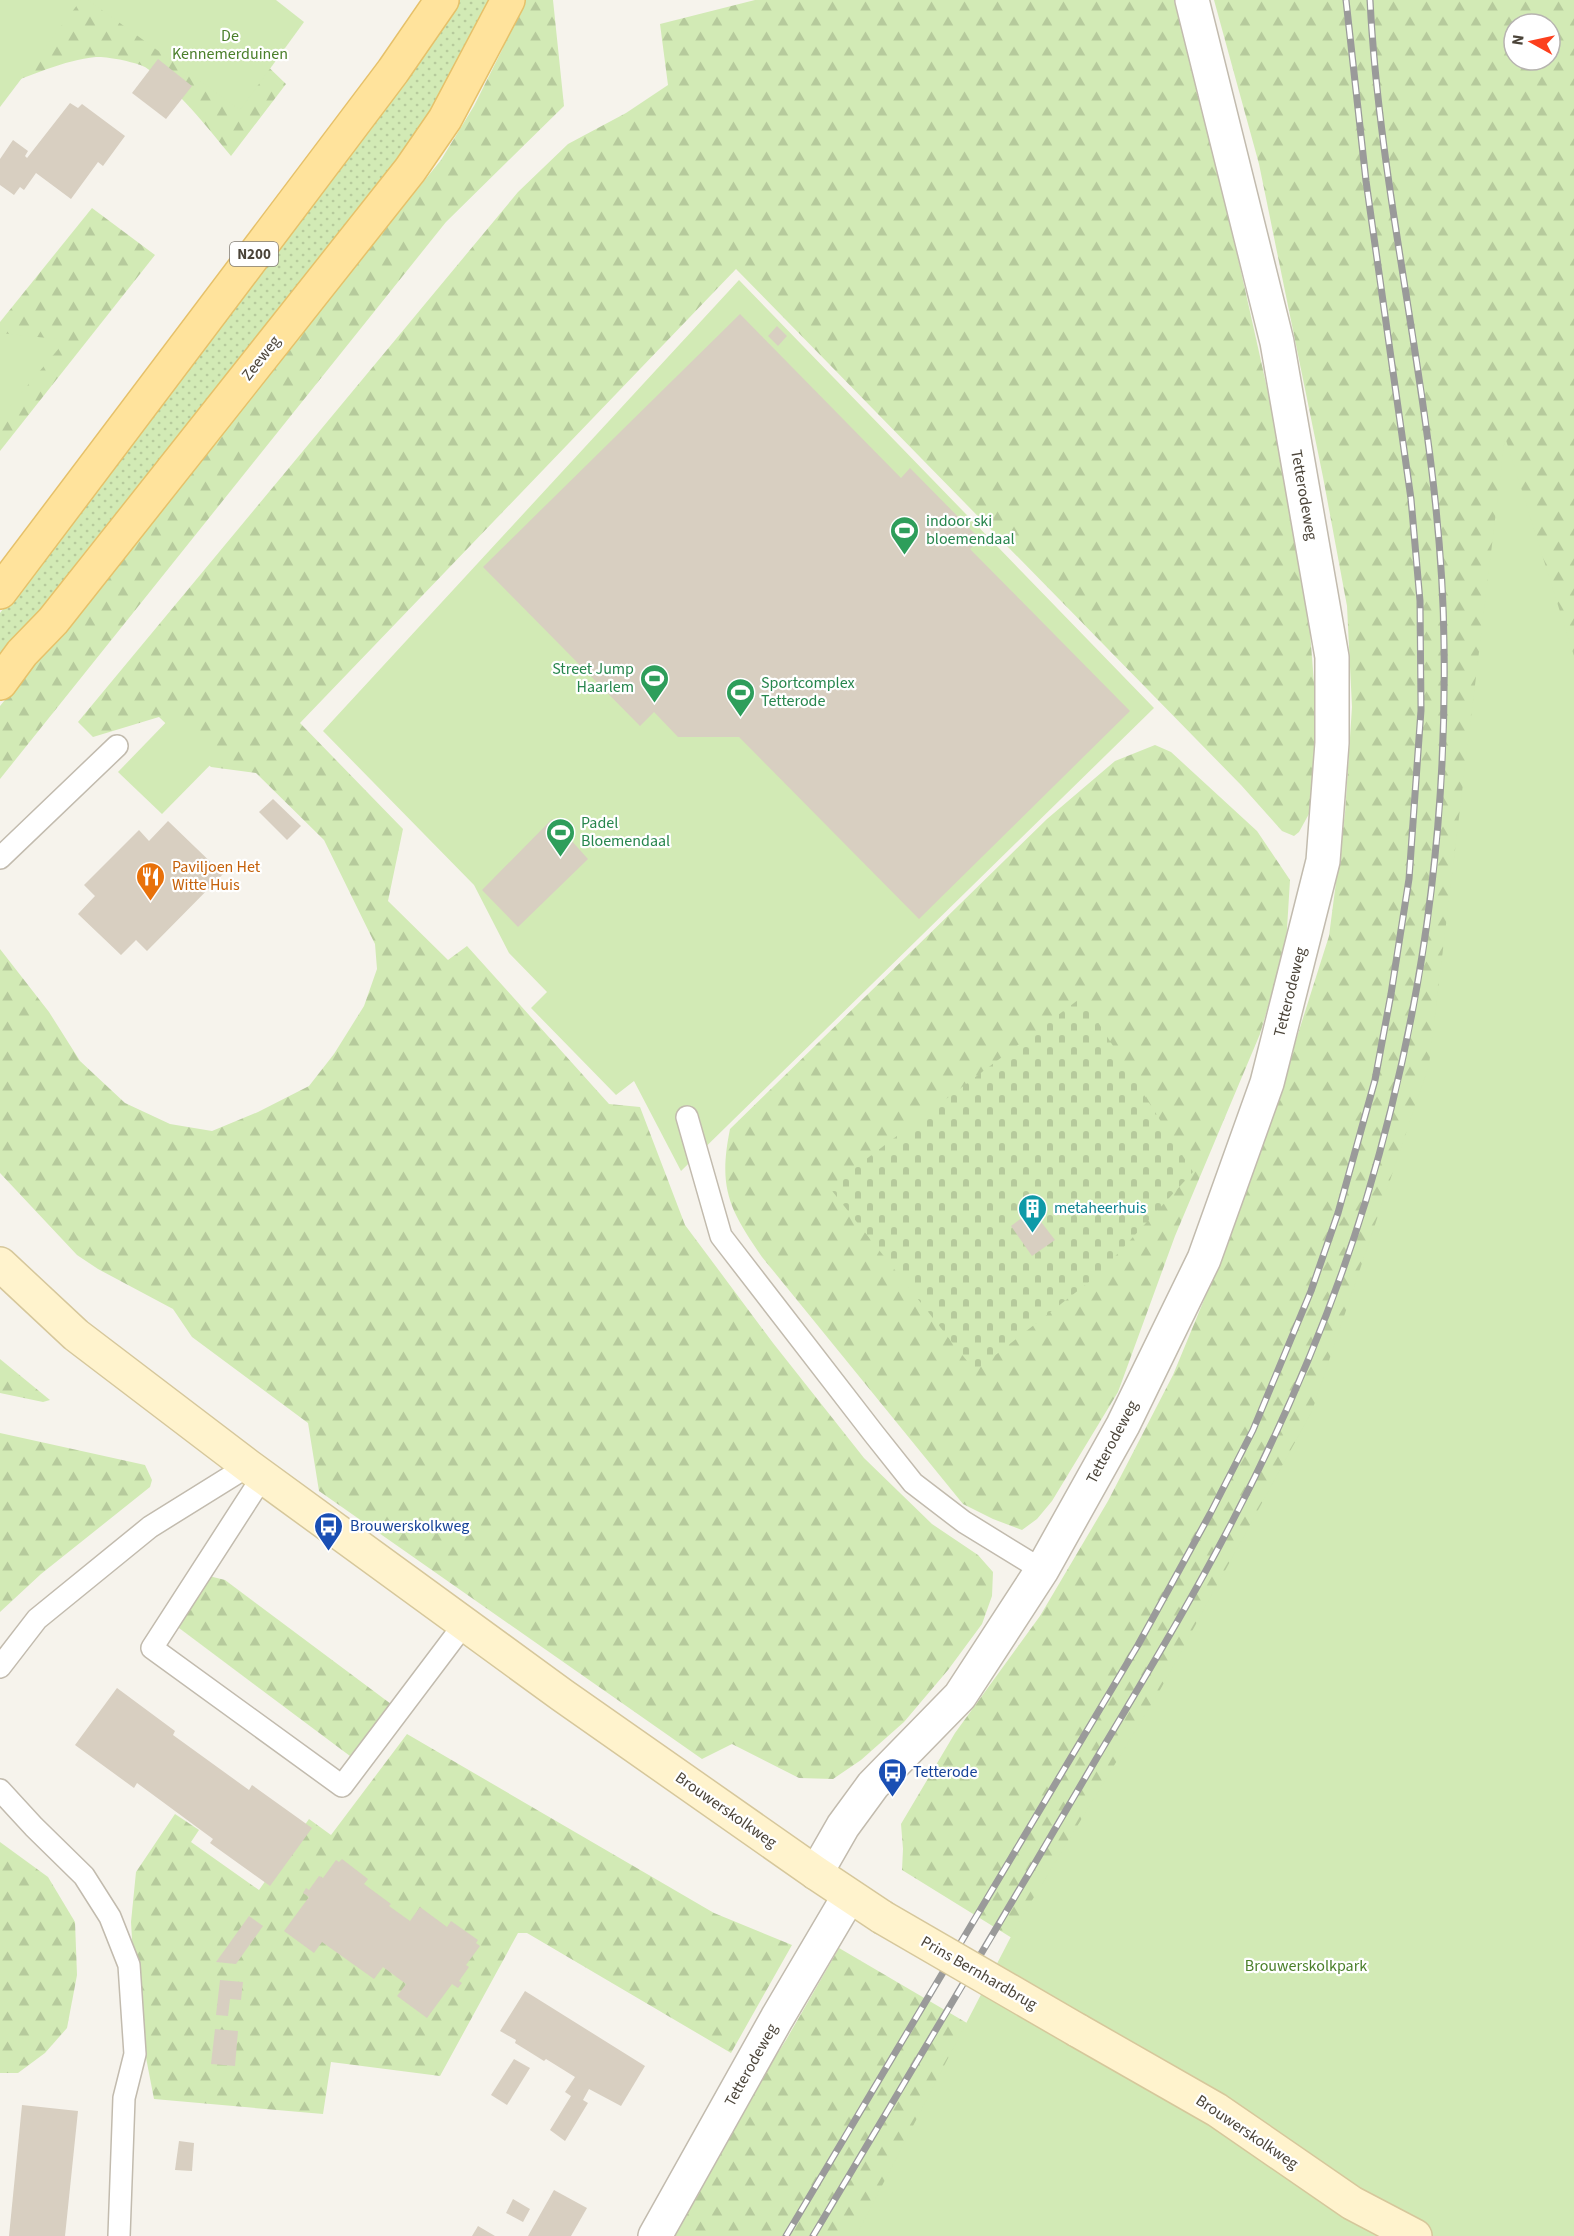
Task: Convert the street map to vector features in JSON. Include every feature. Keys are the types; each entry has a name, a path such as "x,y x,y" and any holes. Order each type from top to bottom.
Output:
{"main road":[{"name":"N200","path":"0,592 393,71 442,0"},
{"name":"Zeeweg","path":"0,683 22,653 52,621 410,170 445,119 504,9"},
{"name":"Brouwerskolkweg","path":"0,1264 76,1335 255,1471 562,1695 882,1917"},
{"name":"Prins Bernhardbrug","path":"882,1917 1077,2030"},
{"name":"Brouwerskolkweg","path":"1077,2030 1217,2110 1352,2203 1415,2236"}],"street":[{"name":"Tetterodeweg","path":"816,1873 843,1826 873,1785 960,1696 1042,1570 1123,1425 1204,1259 1267,1083 1323,861 1332,743 1332,657 1277,342 1192,0"},
{"name":"Tetterodeweg","path":"656,2236 777,2018 849,1896"}],"lane":[{"path":"0,858 117,746"},
{"path":"687,1116 721,1236 873,1434 913,1483 964,1522 1042,1570"},
{"path":"255,1471 152,1648 332,1779 342,1786 465,1623"},
{"path":"0,1667 37,1619 150,1527 255,1471"},
{"path":"0,1790 33,1827 84,1876 110,1917 129,1965 135,2054 124,2098 119,2236"}],"green space":[{"path":"0,0 193,0 217,17 286,84 231,156 191,108 169,86 145,67 135,63 107,57 72,61 0,87"},
{"path":"0,0 81,0 0,107"},
{"name":"De Kennemerduinen","path":"88,0 276,0 304,22 240,110"},
{"path":"458,0 491,0 443,94 394,167 81,557 0,664 0,613 155,415"},
{"path":"520,0 553,0 564,106 446,222 0,779 0,706 441,160 474,106 502,50"},
{"path":"755,0 1174,0 1236,249 1282,455 1309,619 1317,722 1310,812 1299,832 1294,836 1282,831 1241,785 736,269 300,723 403,829 388,901 448,960 467,946 609,1104 640,1107 685,1225 773,1343 864,1458 932,1524 978,1555 993,1572 992,1596 982,1624 948,1670 904,1722 861,1760 833,1779 799,1778 732,1744 702,1759 319,1491 308,1423 192,1337 173,1309 98,1269 77,1255 0,1173 0,949 49,1012 80,1061 125,1103 170,1124 212,1131 258,1112 309,1086 334,1054 364,1006 377,969 375,944 324,840 256,773 211,767 159,717 93,737 78,722 518,192 568,144 626,113 668,85 660,24"},
{"path":"1214,0 1574,0 1574,1328 1088,1985 902,1870 901,1824 955,1733 1040,1616 1108,1501 1173,1375 1232,1232 1259,1157 1329,936 1345,813 1352,707 1347,606 1259,164"},
{"path":"92,208 155,255 0,451 0,322"},
{"name":"Sportcomplex Tetterode","path":"739,280 1154,708 681,1171 634,1081 616,1095 531,1008 547,992 509,953 474,885 323,731"},
{"path":"0,333 66,340 0,418"},
{"name":"Brouwerskolkpark","path":"1505,437 1574,656 1574,2236 856,2236 1017,1925 1160,1690 1312,1411 1429,1065"},
{"path":"178,710 222,753 162,814 118,772"},
{"path":"1155,745 1171,752 1257,831 1290,880 1286,945 1260,1034 1175,1236 1118,1392 1052,1501 1037,1519 1022,1530 963,1504 762,1257 741,1225 729,1197 725,1167 730,1129 1047,819 1115,761"},
{"path":"1082,997 1193,1172 1098,1275 975,1371 829,1187"},
{"path":"0,1359 50,1400 43,1402 0,1393"},
{"path":"0,1433 145,1465 152,1480 150,1487 41,1574 0,1612"},
{"path":"209,1576 225,1580 391,1704 350,1756 175,1625"},
{"path":"407,1734 714,1913 792,1945 731,2053 527,1933 518,1933 440,2076 331,2062 323,2114 154,2099 136,2006 131,1922 136,1872 175,1814 199,1830 191,1842 259,1890 309,1819 331,1835"},
{"path":"0,1842 48,1877 75,1922 77,1975 67,2028 45,2053 18,2073 0,2073"},
{"path":"839,1948 984,2033 1045,2236 675,2236 760,2081"}],"building":[{"path":"158,59 192,86 166,119 132,93"},
{"path":"70,103 78,108 82,104 125,136 103,166 98,162 71,199 36,173 24,190 20,187 14,195 0,185 0,159 13,140 28,151 25,156 27,158"},
{"path":"740,314 901,478 910,468 980,539 970,549 1130,711 919,919 739,737 678,737 654,712 640,726 483,567"},
{"path":"777,326 787,336 778,346 768,336"},
{"path":"273,799 301,826 287,840 259,812"},
{"path":"552,819 588,859 518,927 482,890"},
{"path":"168,821 223,874 147,951 136,940 121,955 78,914 95,896 84,885 139,830 149,841"},
{"name":"metaheerhuis","path":"1032,1210 1055,1240 1032,1256 1011,1226"},
{"path":"117,1688 175,1731 173,1735 249,1790 252,1785 312,1828 270,1886 210,1843 213,1839 137,1783 134,1788 75,1745"},
{"path":"342,1859 368,1879 364,1884 410,1921 420,1907 447,1927 451,1921 478,1940 476,1943 480,1946 466,1965 469,1967 459,1981 462,1983 458,1988 452,1984 427,2018 397,1996 406,1984 383,1967 374,1979 322,1942 314,1953 284,1931 309,1897 303,1893 306,1888 309,1890 319,1876 323,1878 336,1860 339,1862"},
{"path":"249,1916 263,1926 236,1964 216,1962"},
{"path":"220,1980 243,1982 241,2000 230,1999 228,2016 216,2015"},
{"path":"525,1991 645,2066 621,2106 589,2089 583,2100 588,2103 565,2141 550,2130 571,2096 565,2092 575,2077 546,2059 544,2061 500,2031"},
{"path":"215,2029 238,2031 235,2066 211,2064"},
{"path":"514,2059 530,2068 507,2105 491,2095"},
{"path":"22,2105 78,2111 65,2236 9,2236"},
{"path":"179,2141 194,2143 192,2171 175,2170"},
{"path":"554,2190 587,2208 571,2236 528,2236"},
{"path":"513,2199 530,2209 523,2222 506,2213"},
{"path":"478,2226 495,2236 472,2236"}],"railway":[{"path":"786,2236 1138,1645 1253,1430 1311,1291 1338,1213 1375,1080 1409,879 1421,710 1420,601 1411,499 1366,181 1346,0"},
{"path":"813,2236 1148,1672 1232,1522 1271,1444 1323,1324 1353,1241 1385,1132 1402,1063 1427,925 1441,786 1444,644 1441,563 1433,482 1386,161 1376,81 1370,0"}],"place":[{"name":"indoor ski bloemendaal","path":"905,556"},
{"name":"Street Jump Haarlem","path":"655,704"},
{"name":"Sportcomplex Tetterode","path":"740,718"},
{"name":"Padel Bloemendaal","path":"560,858"},
{"name":"Paviljoen Het Witte Huis","path":"151,902"},
{"name":"metaheerhuis","path":"1033,1234"},
{"name":"Brouwerskolkweg","path":"329,1552"},
{"name":"Tetterode","path":"892,1798"}]}
